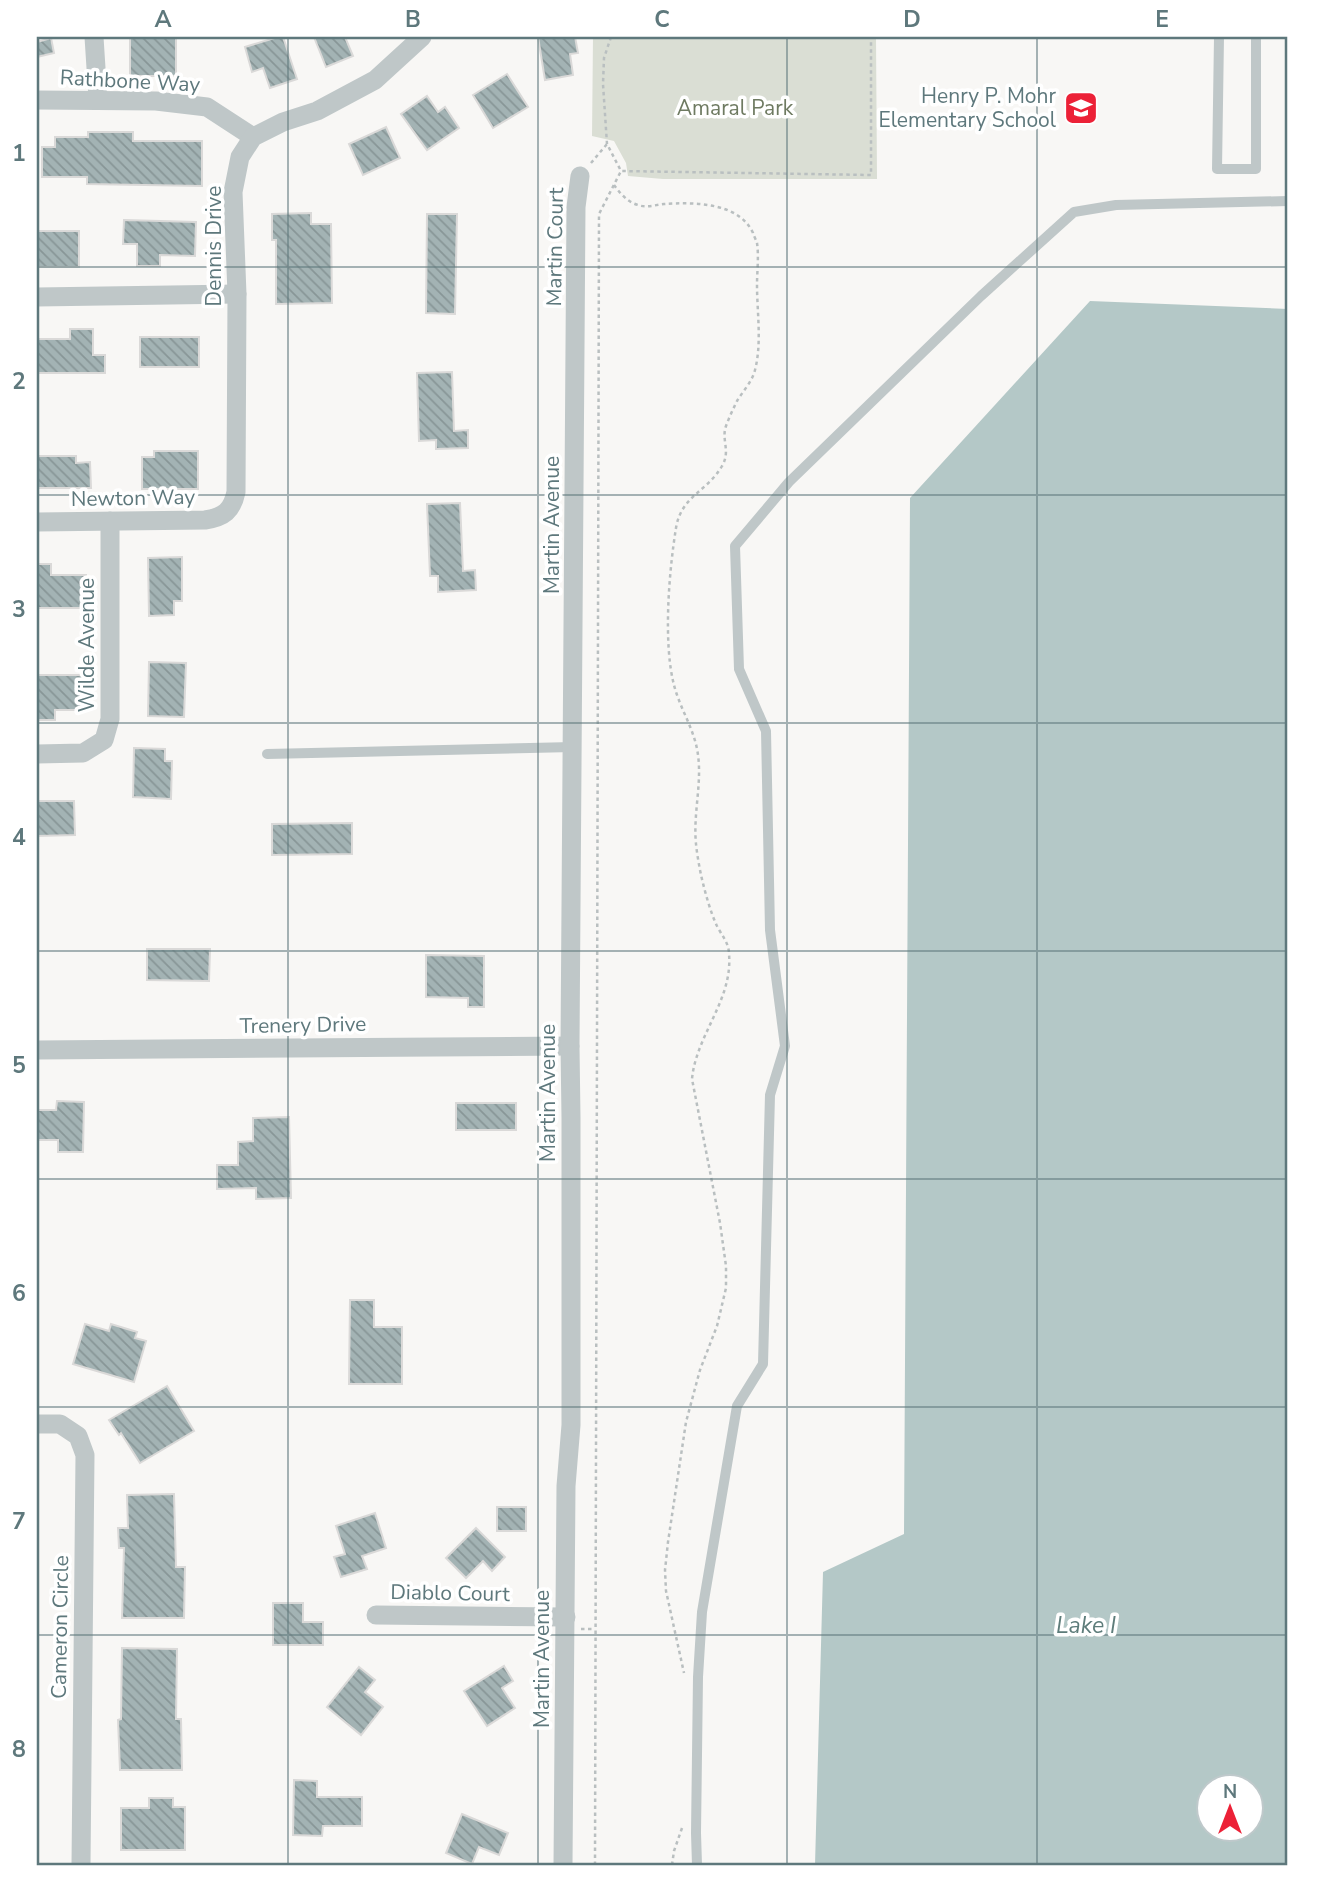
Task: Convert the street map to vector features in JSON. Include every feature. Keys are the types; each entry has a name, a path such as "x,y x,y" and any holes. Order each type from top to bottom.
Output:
{"street":[{"path":"94,37 98,99"},
{"path":"253,137 283,122 317,111 375,80 422,37"},
{"name":"Rathbone Way","path":"37,100 156,101 207,107 253,137"},
{"name":"Dennis Drive","path":"228,513 236,492 237,294 233,192 240,157 253,137"},
{"name":"Martin Court","path":"576,320 576,207 579,176"},
{"path":"37,297 237,294"},
{"name":"Martin Avenue","path":"563,1865 566,1486 571,1425 570,1046 576,320"},
{"name":"Newton Way","path":"37,522 205,520 217,519 228,513"},
{"name":"Wilde Avenue","path":"37,754 83,753 104,740 110,719 110,521"},
{"name":"Trenery Drive","path":"37,1050 570,1046"},
{"name":"Cameron Circle","path":"37,1424 60,1424 78,1436 85,1455 80,1865"},
{"name":"Diablo Court","path":"376,1615 566,1617"}],"lane":[{"path":"1219,37 1217,169 1256,169 1256,37"},
{"path":"697,1865 698,1678 702,1612 737,1406 763,1364 770,1095 785,1046 770,930 766,731 739,669 735,546 789,482 981,296 1074,212 1116,205 1288,201"},
{"path":"267,754 573,747"}],"path":[{"path":"611,37 604,58 603,84 607,144 621,172"},
{"path":"621,172 871,175 871,37"},
{"path":"579,176 607,144"},
{"path":"595,1865 598,214 621,172"},
{"path":"614,185 626,199 636,205 704,205 740,216 749,225 757,244 758,341 755,369 726,424 726,460 713,479 680,510 676,526 668,614 673,681 679,704 696,742 698,755 696,843 701,876 714,918 729,947 730,956 727,987 698,1051 692,1079 720,1223 726,1288 717,1326 700,1370 686,1422 665,1570 666,1591 685,1679"},
{"path":"672,1865 684,1822"}],"green space":[{"name":"Amaral Park","path":"593,37 876,37 877,179 663,179 628,176 626,163 614,141 592,136"}],"water":[{"name":"Lake I","path":"1090,301 1288,309 1288,1865 815,1865 823,1572 904,1534 910,498"}],"building":[{"path":"130,37 176,37 176,76 130,76"},
{"path":"283,37 297,79 270,88 263,68 252,72 245,47"},
{"path":"314,37 345,37 353,56 326,67"},
{"path":"538,37 575,37 578,53 570,54 573,75 545,80"},
{"path":"51,38 54,53 37,57 37,42"},
{"path":"507,74 528,107 493,128 473,95"},
{"path":"427,96 438,112 445,107 459,128 427,150 401,114"},
{"path":"386,127 400,158 363,175 349,144"},
{"path":"88,132 133,132 133,141 202,141 202,186 87,184 87,177 42,177 42,147 55,147 55,137 88,137"},
{"path":"311,213 311,224 331,224 332,303 276,304 276,240 272,240 272,214"},
{"path":"427,214 457,214 455,314 426,313"},
{"path":"124,220 196,222 195,256 160,255 160,266 137,266 137,244 123,244"},
{"path":"37,231 79,231 79,267 37,267"},
{"path":"70,329 93,329 93,355 105,355 105,373 37,373 37,339 70,339"},
{"path":"140,337 199,337 199,367 140,367"},
{"path":"452,372 454,431 468,430 468,448 436,449 436,440 419,441 417,373"},
{"path":"154,451 198,451 198,489 142,489 142,457 154,457"},
{"path":"37,456 76,456 76,463 90,462 91,488 37,488"},
{"path":"460,503 463,571 475,570 476,590 438,592 438,576 430,576 427,504"},
{"path":"182,557 182,601 174,601 174,615 149,616 148,558"},
{"path":"37,564 51,564 51,575 86,575 86,608 37,608"},
{"path":"149,662 186,663 184,717 148,716"},
{"path":"37,675 88,675 88,710 55,710 55,720 37,720"},
{"path":"134,748 165,749 165,761 172,761 171,799 133,797"},
{"path":"37,801 74,801 75,835 37,836"},
{"path":"352,823 352,854 272,855 272,824"},
{"path":"147,949 210,949 209,981 147,980"},
{"path":"426,955 484,956 484,1007 468,1007 468,998 426,997"},
{"path":"57,1101 84,1102 83,1152 58,1152 58,1140 37,1140 37,1110 56,1110"},
{"path":"456,1103 516,1103 516,1130 456,1130"},
{"path":"289,1117 291,1198 256,1199 256,1188 217,1189 217,1165 238,1165 238,1142 253,1141 253,1118"},
{"path":"350,1300 374,1300 374,1327 402,1327 402,1384 349,1384"},
{"path":"85,1324 109,1331 111,1324 137,1332 135,1338 146,1341 134,1382 73,1364"},
{"path":"167,1386 194,1431 140,1463 121,1433 119,1435 109,1420"},
{"path":"174,1494 176,1567 185,1567 184,1618 122,1618 124,1548 119,1548 118,1528 128,1528 127,1495"},
{"path":"497,1507 526,1507 526,1531 497,1531"},
{"path":"375,1513 386,1548 362,1556 367,1569 341,1577 334,1557 345,1554 336,1526"},
{"path":"476,1528 505,1557 492,1571 483,1561 466,1578 446,1558"},
{"path":"273,1603 303,1603 303,1622 323,1622 323,1645 273,1645"},
{"path":"122,1648 177,1649 176,1719 181,1719 182,1770 120,1770 118,1720 121,1719"},
{"path":"504,1666 513,1681 502,1688 515,1708 487,1726 464,1691"},
{"path":"359,1667 375,1680 365,1692 383,1707 361,1735 327,1707"},
{"path":"294,1780 317,1781 317,1797 362,1797 362,1826 323,1826 322,1836 293,1835"},
{"path":"149,1798 173,1798 173,1807 185,1807 185,1850 121,1850 121,1808 149,1808"},
{"path":"462,1814 508,1833 499,1855 479,1847 472,1864 446,1853"}],"place":[{"name":"Henry P. Mohr Elementary School","path":"1081,108"}]}
